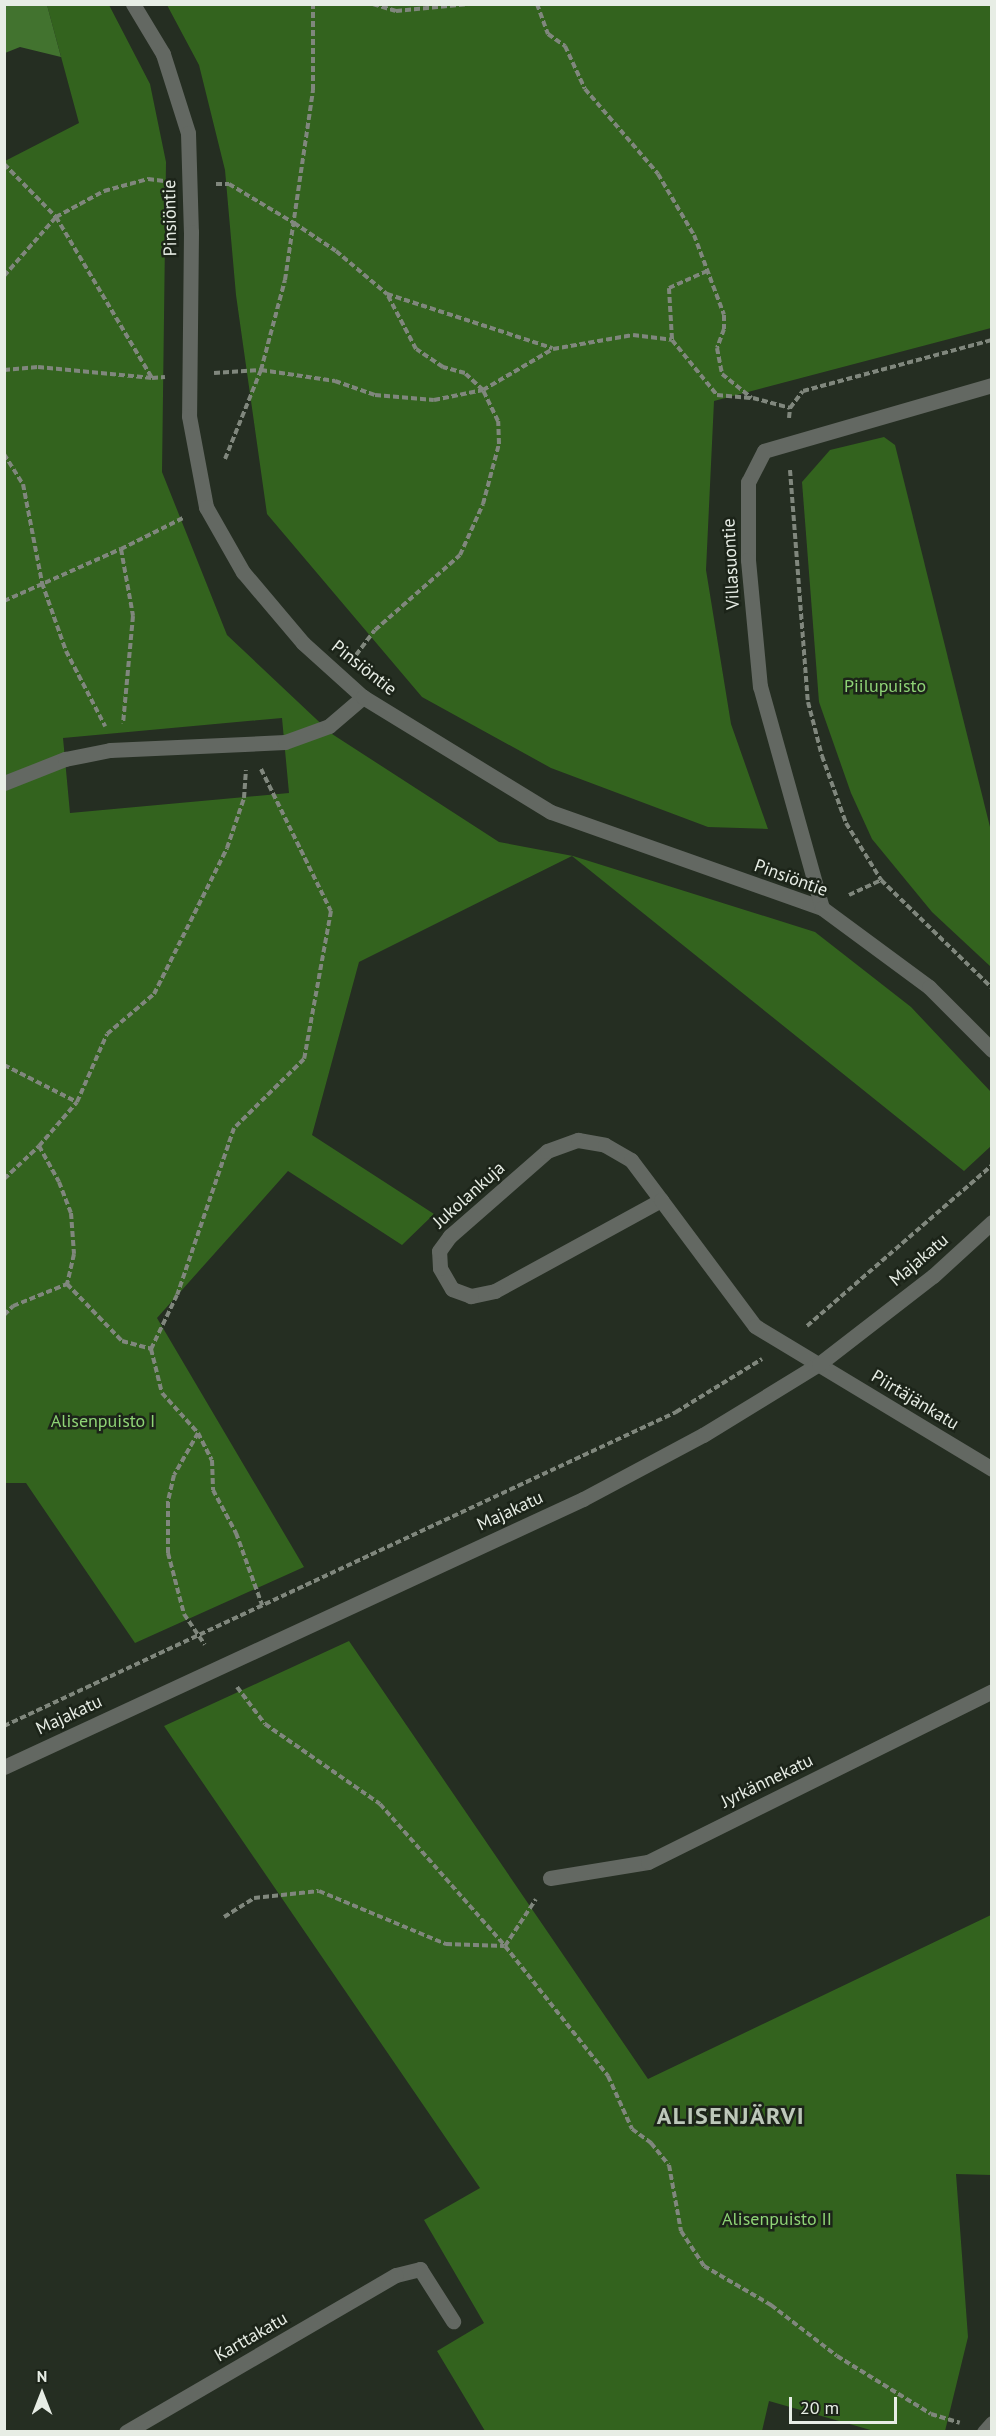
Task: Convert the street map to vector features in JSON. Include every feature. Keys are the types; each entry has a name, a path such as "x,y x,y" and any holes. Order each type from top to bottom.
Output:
{"street":[{"name":"Pinsiöntie","path":"133,4 163,54 188,133 190,184 189,416 206,507 243,572 303,644 363,696 551,812 822,908 929,987 992,1050"},
{"name":"Villasuontie","path":"822,908 760,686 748,560 748,482 764,451 788,442 992,385"},
{"path":"4,783 65,759 115,750 285,742 328,726 363,696"},
{"name":"Jukolankuja","path":"661,1200 495,1291 471,1296 452,1289 440,1268 439,1251 450,1236 547,1151 578,1140 605,1144 631,1160 661,1200 755,1326 819,1364"},
{"name":"Majakatu","path":"4,1767 582,1499 703,1435 819,1364 933,1276 992,1222"},
{"name":"Piirtäjänkatu","path":"819,1364 992,1469"},
{"name":"Jyrkännekatu","path":"550,1878 648,1862 992,1690"},
{"name":"Karttakatu","path":"126,2432 396,2275 420,2269 453,2321"}],"path":[{"path":"223,465 261,370 285,280 313,90 313,4"},
{"path":"373,4 396,11 469,4"},
{"path":"537,4 548,34 565,46 585,89 658,174 694,235 724,315 724,329 717,348 722,375 753,398"},
{"path":"4,164 56,217 152,378 38,367 4,370"},
{"path":"4,276 56,217 104,191 148,178 190,184 229,184 294,222 336,251 387,294 553,349"},
{"path":"709,270 669,288 672,339 717,395 753,398 790,408"},
{"path":"339,677 375,630 460,555 483,504 499,444 498,421 483,390 465,373 443,367 416,349 387,294"},
{"path":"189,375 261,370 335,381 375,395 434,400 483,390 553,349 633,335 672,339"},
{"path":"992,340 803,391 790,408 788,442 808,702 822,756 846,823 881,880 992,988"},
{"path":"4,454 23,484 42,583 66,651 115,750"},
{"path":"4,601 121,549 206,507"},
{"path":"115,750 133,616 121,549"},
{"path":"4,1179 39,1146 77,1102 108,1034 154,994 226,848 244,798 248,744"},
{"path":"248,744 331,911 304,1059 234,1128 177,1295 151,1349 162,1393 198,1433 212,1460 213,1490 236,1533 262,1605"},
{"path":"4,1065 77,1102"},
{"path":"39,1146 59,1182 71,1213 74,1254 67,1284"},
{"path":"4,1726 676,1412 749,1369 824,1313 992,1165"},
{"path":"67,1284 122,1341 151,1349"},
{"path":"4,1315 13,1306 67,1284"},
{"path":"198,1433 174,1475 168,1502 168,1553 184,1614 265,1724 380,1804 505,1946 608,2076 632,2129 651,2143 669,2165 681,2231 704,2266 771,2305 837,2356 931,2414 987,2428"},
{"path":"505,1946 550,1878"},
{"path":"224,1917 254,1898 319,1891 446,1944 505,1946"}],"green space":[{"name":"Alisenpuisto I","path":"47,5 109,5 150,84 166,162 162,472 227,635 332,734 499,842 573,856 815,932 911,1007 991,1092 991,1146 964,1171 572,856 359,962 312,1135 434,1214 402,1245 288,1171 157,1318 304,1567 135,1643 26,1483 5,1483 5,161 79,123","holes":["282,718 289,793 70,813 63,738"]},
{"path":"167,5 991,5 991,328 714,401 706,570 731,724 768,829 708,827 551,768 422,697 267,514 236,295 225,170 199,65"},
{"name":"Piilupuisto","path":"884,437 895,445 991,831 991,967 932,912 872,839 851,793 819,702 802,482 830,450"},
{"name":"Alisenpuisto II","path":"349,1641 648,2079 991,1915 991,2175 956,2174 968,2337 945,2431 874,2431 769,2401 762,2431 485,2431 437,2351 484,2323 424,2220 480,2188 164,1726"}],"shaded area":[{"path":"5,4 47,5 61,57 20,47 5,53"}],"district":[{"name":"ALISENJÄRVI","path":"731,2116"}]}
